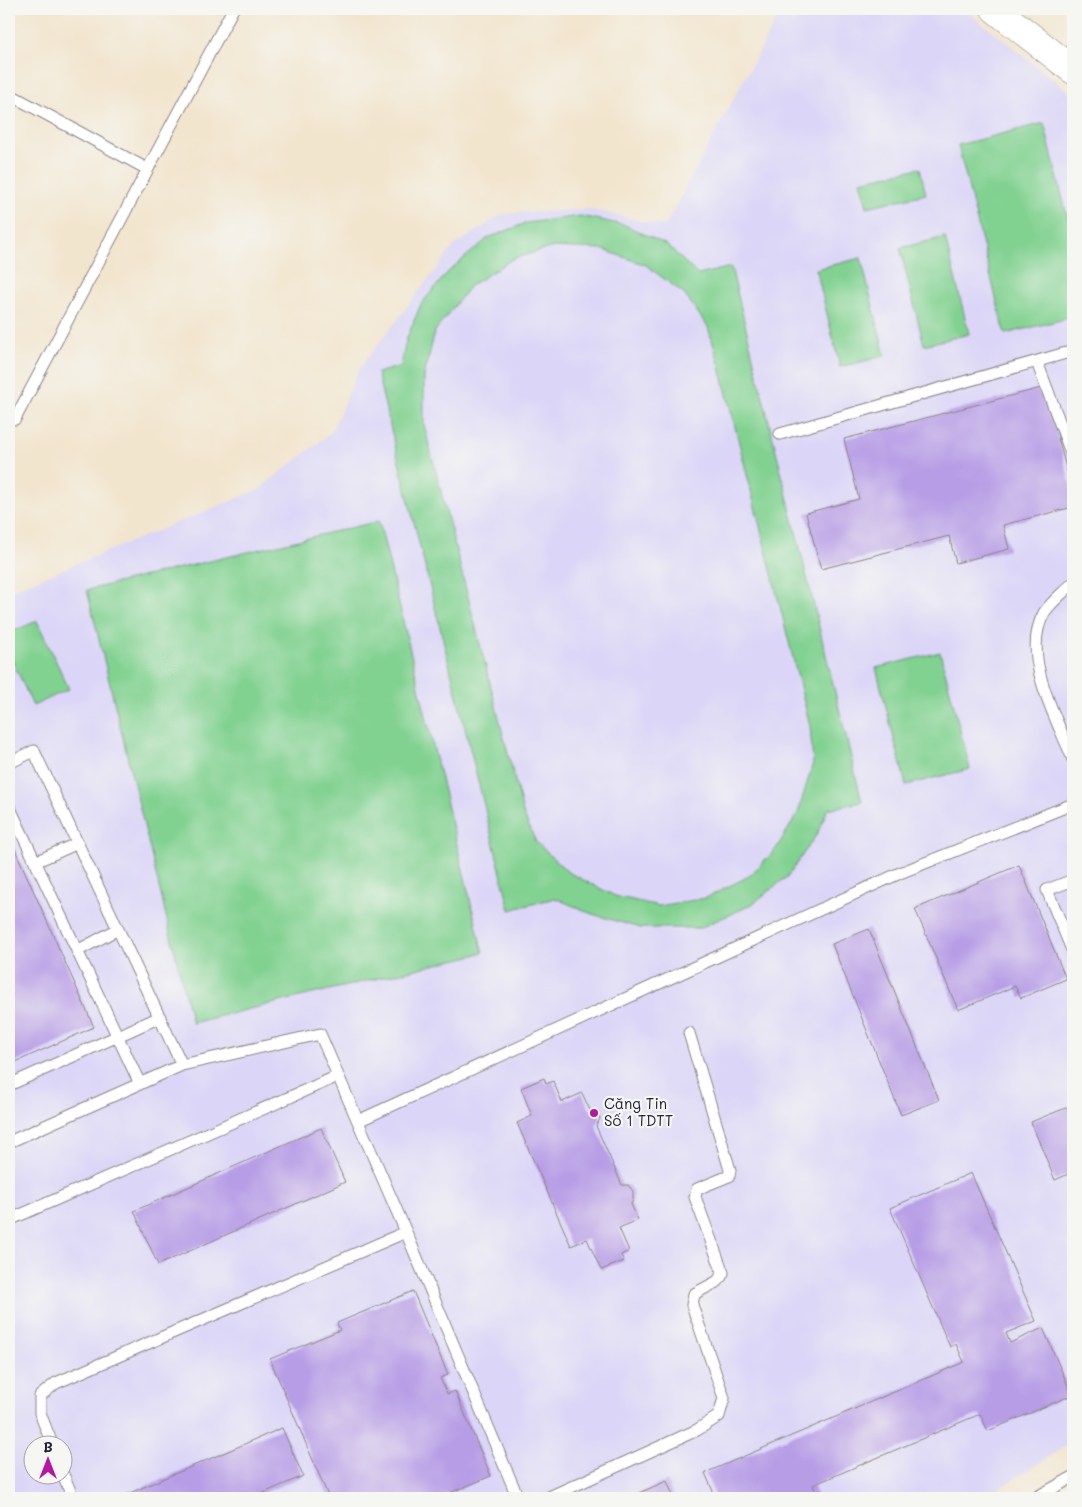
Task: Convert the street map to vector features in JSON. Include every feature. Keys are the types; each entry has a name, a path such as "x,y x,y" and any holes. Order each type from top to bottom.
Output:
{"street":[{"path":"995,9 1073,70"}],"lane":[{"path":"15,420 233,9"},
{"path":"9,94 147,169"},
{"path":"780,434 1073,351"},
{"path":"1037,362 1073,458"},
{"path":"1073,583 1044,613 1036,638 1040,677 1073,759"},
{"path":"9,763 34,751 182,1065"},
{"path":"358,1121 900,873 1073,804"},
{"path":"9,806 140,1084"},
{"path":"35,862 78,843"},
{"path":"1073,880 1047,890 1073,952"},
{"path":"77,951 118,929"},
{"path":"9,1085 160,1017"},
{"path":"547,1498 698,1430 719,1416 724,1398 692,1305 694,1294 718,1281 723,1273 695,1198 698,1189 729,1176 730,1170 689,1033"},
{"path":"9,1142 182,1065 320,1034 518,1498"},
{"path":"9,1220 338,1076"},
{"path":"48,1434 40,1413 40,1396 56,1384 406,1232"},
{"path":"1035,1498 1073,1476"},
{"path":"67,1484 72,1498"}],"shaded area":[{"path":"782,9 964,9 1073,95 1073,1442 983,1498 9,1498 9,591 258,490 331,433 359,369 454,246 502,214 588,209 665,226"}],"green space":[{"path":"1044,123 1073,240 1073,317 1005,334 958,145"},
{"path":"920,168 926,194 867,207 861,181"},
{"path":"580,216 625,225 667,245 698,275 731,267 862,802 828,809 817,834 788,876 751,905 700,928 640,928 592,914 555,898 510,910 377,373 401,366 406,340 421,304 449,271 488,238 526,223","holes":["553,247 601,249 646,265 684,294 708,327 719,363 810,726 813,763 798,813 776,849 749,876 706,898 659,906 615,896 568,872 536,842 524,816 424,425 424,376 435,331 470,286 512,259"]},
{"path":"945,237 969,334 924,345 900,248"},
{"path":"861,258 885,356 840,367 816,269"},
{"path":"379,521 483,953 192,1023 87,590"},
{"path":"37,621 69,689 33,706 9,653 9,633"},
{"path":"940,652 970,769 906,785 876,668"}],"building":[{"path":"1045,387 1073,495 1073,507 1003,525 1009,549 956,563 949,536 821,569 806,513 859,499 844,439"},
{"path":"9,836 94,1027 9,1065"},
{"path":"1019,865 1066,979 1021,998 1015,986 958,1010 915,909"},
{"path":"869,929 939,1100 901,1115 832,944"},
{"path":"544,1078 546,1084 553,1081 562,1102 582,1093 590,1110 598,1111 600,1119 596,1126 622,1185 628,1185 633,1191 631,1204 638,1220 619,1228 629,1251 621,1255 624,1261 601,1270 587,1239 571,1246 517,1123 532,1116 521,1088"},
{"path":"1073,1105 1073,1172 1055,1180 1031,1122"},
{"path":"321,1128 345,1182 158,1265 134,1211"},
{"path":"971,1173 1036,1321 1006,1333 1010,1343 1043,1328 1072,1395 988,1431 980,1414 813,1485 818,1498 716,1498 705,1473 964,1362 956,1344 950,1347 890,1208"},
{"path":"413,1291 448,1375 440,1378 447,1394 455,1391 491,1476 438,1498 329,1498 270,1359 340,1330 337,1323"},
{"path":"282,1428 303,1476 252,1498 118,1498"},
{"path":"667,1481 674,1498 627,1498"}],"place":[{"name":"Căng Tin Số 1 TDTT","path":"594,1113"}]}
